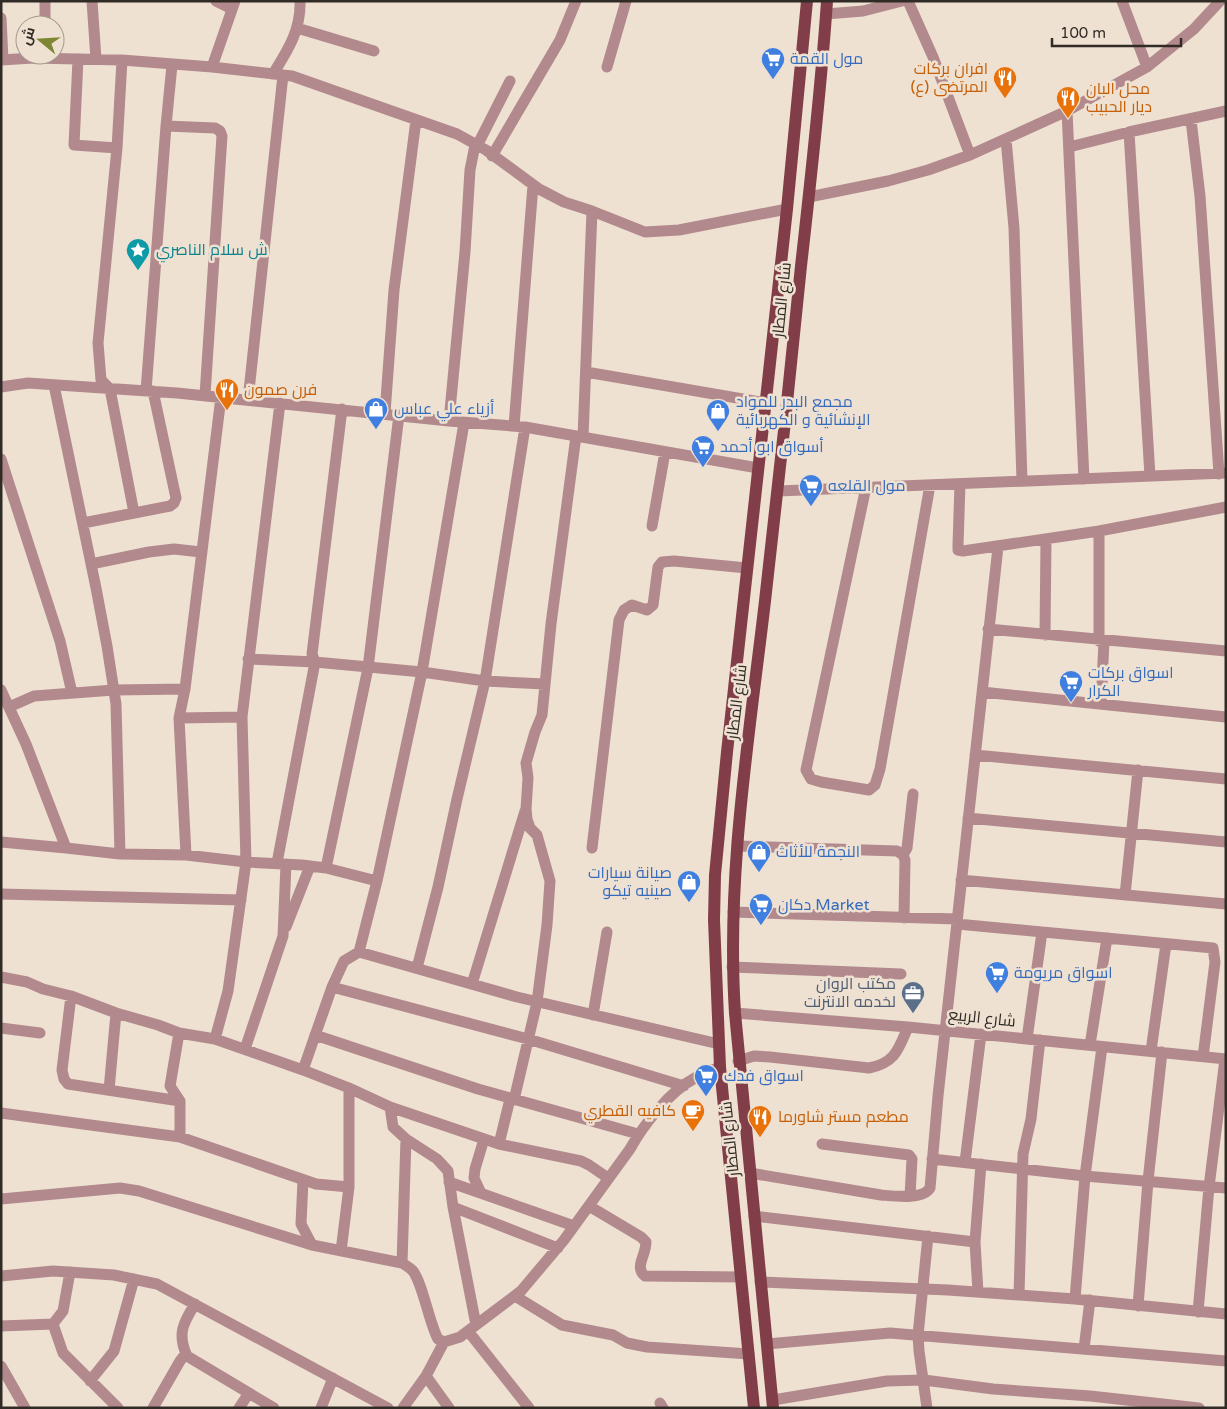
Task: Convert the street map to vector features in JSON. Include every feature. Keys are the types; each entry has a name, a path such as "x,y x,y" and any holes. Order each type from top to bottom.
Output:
{"main road":[{"name":"شارع المطار","path":"754,1408 720,1067 714,920 715,875 728,738 787,209 807,1"},
{"name":"شارع المطار","path":"773,1404 734,1013 732,967 733,912 745,775 778,491 827,7"},
{"path":"728,738 738,742 749,739"},
{"path":"725,772 736,770 745,775"},
{"path":"734,1206 743,1211 753,1211"},
{"path":"738,1238 741,1234 748,1232 756,1236"}],"street":[{"path":"45,1 45,15"},
{"path":"92,1 96,59"},
{"path":"212,67 234,5 216,1"},
{"path":"248,400 278,74 295,38 301,15 300,1"},
{"path":"492,156 560,40 576,1"},
{"path":"607,67 626,1"},
{"path":"827,7 863,11 902,1"},
{"path":"908,1 933,57 970,156"},
{"path":"1122,1 1147,67"},
{"path":"809,197 888,181 970,156 1067,112 1147,67 1194,29 1217,3"},
{"path":"1,18 2,60 15,59"},
{"path":"298,28 374,51"},
{"path":"65,58 122,60 212,67 292,76 457,134 533,185 564,202 644,232 679,230 787,209"},
{"path":"78,59 74,145 117,148"},
{"path":"122,60 117,148 98,343 102,380 110,389 134,513"},
{"path":"83,524 170,506 176,498 150,391 166,126 172,65"},
{"path":"449,421 470,179 476,145 510,81"},
{"path":"1069,147 1226,111"},
{"path":"1067,112 1077,362 1084,479"},
{"path":"385,413 394,290 416,120"},
{"path":"778,491 1223,473 1200,196 1191,120"},
{"path":"166,126 215,128 220,131 222,136 205,396"},
{"path":"1129,132 1150,476"},
{"path":"1006,140 1014,228 1022,481"},
{"path":"417,968 438,887 485,681 520,426 533,185"},
{"path":"472,984 526,810 528,778 526,764 542,714 551,624 580,436 586,372 592,211"},
{"path":"586,372 766,402"},
{"path":"1,387 28,383 150,391 385,413 464,423 520,426 758,468"},
{"path":"54,385 107,646 116,704 120,854"},
{"path":"186,855 179,718 185,689 221,397"},
{"path":"215,1039 228,991 246,862 242,717 280,403"},
{"path":"283,936 282,863 315,662 312,654 342,409"},
{"path":"326,868 368,668 399,415"},
{"path":"303,1070 332,987 344,961 359,952 377,881 422,672 464,423"},
{"path":"652,526 665,452"},
{"path":"1,459 60,641 72,693"},
{"path":"960,484 958,550 963,551 1099,532 1226,506"},
{"path":"866,487 806,770 811,779 869,790 875,785 880,769 930,485"},
{"path":"1099,532 1102,641 1101,704"},
{"path":"1045,635 1046,539"},
{"path":"750,1173 881,1196 910,1196 927,1193 930,1188 961,880 998,547"},
{"path":"91,564 174,549 201,552"},
{"path":"592,848 618,620 624,610 632,605 647,610 653,605 658,568 662,562 674,561 747,568"},
{"path":"988,629 1226,651"},
{"path":"248,658 422,672 485,681 545,684"},
{"path":"9,707 34,696 114,690 185,689"},
{"path":"1,690 26,744 66,848"},
{"path":"982,692 1226,717"},
{"path":"179,718 242,717"},
{"path":"975,755 1226,779"},
{"path":"1125,895 1138,770"},
{"path":"903,855 907,848 913,794"},
{"path":"499,1144 537,1002 547,925 550,882 537,836 530,828 526,810"},
{"path":"968,818 1226,842"},
{"path":"1,842 120,854 186,855 246,862 282,863 326,868 377,881"},
{"path":"738,846 897,851 906,860 904,918"},
{"path":"245,1049 283,936 310,866"},
{"path":"961,880 1226,904"},
{"path":"1,894 240,900"},
{"path":"733,912 904,918 1213,948 1215,962 1203,1056"},
{"path":"593,1015 607,932"},
{"path":"1027,1039 1042,932"},
{"path":"1075,1299 1107,938"},
{"path":"1138,1306 1166,944"},
{"path":"359,952 537,1002 719,1044"},
{"path":"732,967 901,974"},
{"path":"1,977 28,982 43,990 71,996 116,1013 158,1024 178,1033 215,1039 303,1070 390,1107 484,1139 499,1144 581,1161 608,1178"},
{"path":"332,987 528,1039 684,1086"},
{"path":"71,996 62,1070 64,1079 68,1084 180,1101"},
{"path":"109,1090 116,1013"},
{"name":"شارع الربيع","path":"734,1013 908,1027 1225,1059"},
{"path":"738,1061 754,1056 869,1068 882,1065 893,1058 900,1048 908,1027"},
{"path":"1,1028 40,1033"},
{"path":"178,1033 170,1086 180,1101 180,1137"},
{"path":"964,1162 980,1034"},
{"path":"315,1035 512,1099 638,1134"},
{"path":"1019,1295 1023,1154 1031,1120 1040,1040"},
{"path":"1198,1312 1209,1187 1225,1059"},
{"path":"1,1199 120,1188 139,1191 312,1245 402,1263 413,1271 419,1282 432,1328 438,1339 444,1342 460,1337 521,1291 558,1248 630,1149 638,1134 671,1096 694,1079 720,1067"},
{"path":"341,1251 349,1187 349,1088"},
{"path":"390,1107 393,1127 406,1139 443,1165 448,1171 472,1328 529,1408"},
{"path":"1,1113 180,1137 316,1184 349,1187"},
{"path":"402,1263 406,1139"},
{"path":"481,1193 474,1178 484,1139"},
{"path":"822,1144 909,1155 912,1159 910,1196"},
{"path":"932,1159 1085,1176 1226,1188"},
{"path":"978,1292 975,1242 981,1164"},
{"path":"303,1180 301,1224 312,1245"},
{"path":"449,1182 574,1226"},
{"path":"589,1206 641,1237 646,1242 646,1252 640,1265 641,1273 646,1276 741,1277"},
{"path":"453,1207 558,1248"},
{"path":"753,1211 975,1242"},
{"path":"927,1408 918,1335 928,1236"},
{"path":"1,1276 53,1271 114,1275 157,1284 388,1408"},
{"path":"53,1324 63,1311 70,1272"},
{"path":"90,1381 114,1351 134,1279"},
{"path":"760,1282 978,1292 1090,1300 1226,1314"},
{"path":"515,1296 562,1325 613,1335 627,1343 647,1347 749,1354"},
{"path":"1084,1349 1090,1300"},
{"path":"195,1304 183,1322 181,1343 187,1356 274,1408"},
{"path":"1,1326 53,1324"},
{"path":"53,1324 63,1353 118,1408"},
{"path":"767,1344 890,1333 1226,1361"},
{"path":"403,1408 426,1376 444,1342"},
{"path":"152,1408 182,1357 187,1356"},
{"path":"1,1366 25,1408"},
{"path":"426,1376 449,1408"},
{"path":"321,1408 333,1378"},
{"path":"773,1404 887,1381 924,1380 1090,1402 1200,1408"},
{"path":"239,1408 249,1393"}],"place":[{"name":"مول القمة","path":"773,80"},
{"name":"افران بركات المرتضى (ع)","path":"1005,99"},
{"name":"محل البان ديار الحبيب","path":"1068,119"},
{"name":"ش سلام الناصري","path":"138,271"},
{"name":"فرن صمون","path":"227,411"},
{"name":"أزياء علي عباس","path":"376,430"},
{"name":"مجمع البدر للمواد الإنشائية و الكهربائية","path":"718,432"},
{"name":"أسواق ابو أحمد","path":"703,468"},
{"name":"مول القلعه","path":"811,507"},
{"name":"اسواق بركات الكرار","path":"1071,703"},
{"name":"النجمة للأثاث","path":"759,873"},
{"name":"صيانة سيارات صينيه تيكو","path":"689,903"},
{"name":"دكان Market","path":"761,926"},
{"name":"اسواق مريومة","path":"997,994"},
{"name":"مكتب الروان لخدمه الانترنت","path":"913,1014"},
{"name":"اسواق فدك","path":"706,1097"},
{"name":"كافيه القطري","path":"693,1132"},
{"name":"مطعم مستر شاورما","path":"760,1138"}]}
